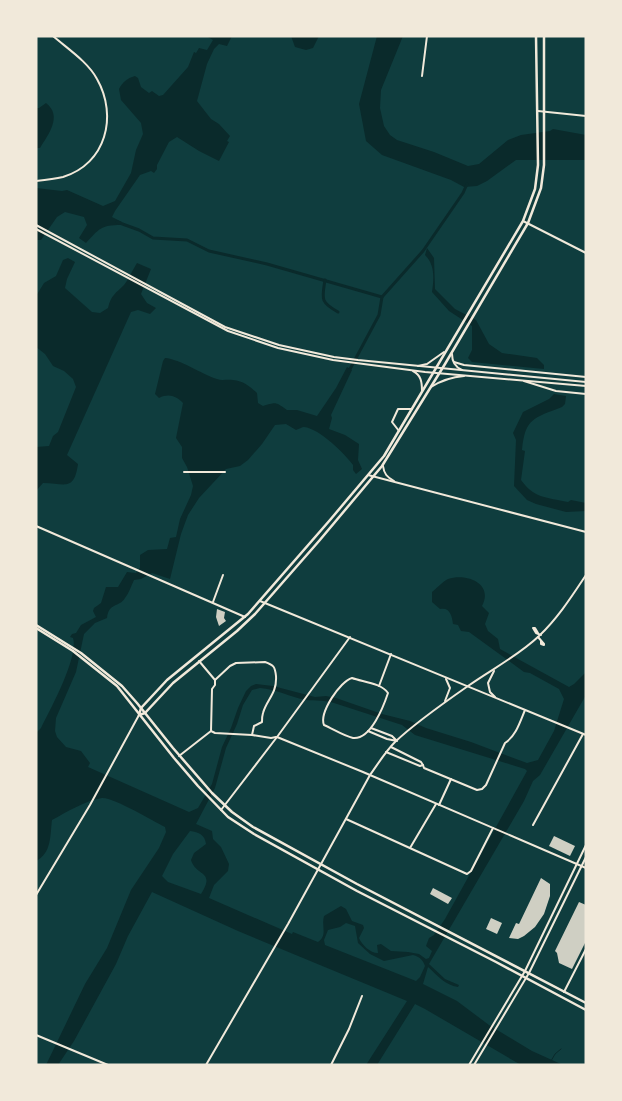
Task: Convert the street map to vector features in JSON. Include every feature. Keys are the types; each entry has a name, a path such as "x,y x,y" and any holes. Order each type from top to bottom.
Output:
{"main road":[{"path":"139,715 141,708 174,674 245,617 384,456 523,221 535,188 538,165 536,36"},
{"path":"139,715 145,713 173,683 237,631 265,603 383,464 452,353 528,223 540,188 544,165 544,36"},
{"path":"36,627 73,649 117,686 174,758 228,817 318,870 586,1010"},
{"path":"80,655 122,686 212,794 253,827 586,1003"}],"street":[{"path":"36,181 64,176 86,165 96,155 102,145 108,123 104,93 97,78 89,67 53,36"},
{"path":"422,76 427,36"},
{"path":"538,112 586,116"},
{"path":"523,221 586,253"},
{"path":"36,225 55,238"},
{"path":"36,229 128,276 228,331 278,348 356,364 586,386"},
{"path":"146,287 226,327 279,345 358,360 586,382"},
{"path":"416,366 427,364 438,358 446,350"},
{"path":"452,353 453,362 457,368 466,371"},
{"path":"453,362 464,365 586,377"},
{"path":"410,370 417,373 422,380 422,391"},
{"path":"432,386 440,381 451,378 470,376"},
{"path":"522,380 556,391 586,394"},
{"path":"399,431 392,422 398,409 412,409"},
{"path":"383,464 384,472 388,478 398,483"},
{"path":"184,472 225,472"},
{"path":"368,475 586,532"},
{"path":"36,526 245,617"},
{"path":"213,602 224,575"},
{"path":"206,1065 288,924 370,775 386,752 396,740 445,702 467,686 507,662 538,637 567,604 586,575"},
{"path":"260,601 584,735 533,825"},
{"path":"221,810 350,637"},
{"path":"538,637 540,642"},
{"path":"379,686 391,654"},
{"path":"199,661 215,680"},
{"path":"179,756 211,730 212,689 215,680 236,663 265,662 272,664 276,668 277,684 263,712 262,722 254,726 252,735"},
{"path":"495,669 488,678 488,684 490,692 497,699"},
{"path":"444,677 450,688 445,702"},
{"path":"352,678 379,686 388,693 381,712 371,728 360,737 354,738 324,725 323,715 344,682 348,679 352,678"},
{"path":"390,747 421,762 424,768 478,790 482,789 486,785 500,752 505,743 511,739 525,710"},
{"path":"36,895 90,805 139,715"},
{"path":"371,728 392,736 396,740"},
{"path":"211,730 215,733 277,737 586,868"},
{"path":"368,731 387,740 396,740"},
{"path":"386,752 420,766 423,765"},
{"path":"410,848 451,779"},
{"path":"346,819 467,874 471,871 493,828"},
{"path":"527,972 586,845"},
{"path":"469,1065 527,972 586,856"},
{"path":"564,992 586,948"},
{"path":"474,1065 524,977"},
{"path":"332,1065 362,996"},
{"path":"36,1035 108,1065"}],"water":[{"path":"206,36 232,36 227,46 219,44 214,49 207,64 197,101 211,119 219,124 230,136 227,141 229,142 219,161 177,137 169,142 154,173 151,171 140,175 115,211 112,217 122,222 121,225 101,229 86,243 79,238 87,225 84,217 65,212 57,217 41,240 36,240 36,188 67,190 103,206 115,201 131,173 136,150 143,134 141,123 121,100 119,89 125,81 135,76 138,78 141,87 149,93 152,91 159,96 163,95 188,67 194,52 196,53 199,48 207,50 213,40"},
{"path":"291,36 319,36 313,48 306,50 295,47"},
{"path":"377,36 403,36 381,90 380,108 384,126 390,135 397,140 468,166 479,164 508,140 521,135 553,129 586,135 586,160 516,160 487,181 477,186 464,187 451,180 382,155 366,141 359,104"},
{"path":"46,103 51,108 54,120 40,148 36,148 36,108"},
{"path":"427,248 434,258 435,289 455,309 476,320 489,344 502,353 537,358 544,365 544,369 472,362 468,358 472,350 472,326 449,311 432,292 433,272 431,263 425,255"},
{"path":"68,258 75,262 65,288 92,312 100,313 108,308 112,297 126,283 137,263 151,269 141,294 147,303 156,308 150,314 138,310 131,312 67,455 78,464 74,479 67,484 43,483 36,491 36,447 49,446 53,436 58,432 76,387 73,379 64,371 53,366 45,354 36,347 36,296 44,283 56,276 63,260"},
{"path":"165,358 171,359 217,379 243,383 257,393 258,403 263,406 276,404 287,410 297,410 317,416 336,388 347,367 352,370 331,415 329,429 345,435 359,444 358,460 362,469 356,474 353,470 353,465 344,454 317,432 304,427 296,430 286,424 275,425 248,460 240,466 226,469 199,498 188,515 181,534 170,579 152,573 141,579 134,580 123,601 112,607 107,618 95,623 84,634 76,672 56,718 55,731 57,737 66,747 81,751 90,763 88,767 189,812 198,808 212,784 222,747 238,708 246,691 256,684 273,686 315,697 326,696 336,698 382,714 410,721 527,763 538,760 554,731 564,699 559,689 530,673 524,672 469,632 461,631 458,625 453,624 451,615 446,609 440,609 432,602 432,592 448,579 463,577 476,582 484,591 485,598 482,606 489,613 485,624 488,631 498,639 500,649 569,687 586,672 586,695 540,775 533,781 524,801 429,964 445,979 459,985 458,987 445,982 428,967 423,984 457,1001 489,1025 532,1051 563,1065 521,1065 415,1004 377,1065 366,1065 407,1001 238,931 152,892 74,1041 58,1065 46,1065 85,984 107,948 131,890 159,848 166,832 165,827 124,805 107,799 95,799 52,820 48,848 41,858 36,861 36,733 41,728 57,697 68,670 74,647 73,638 70,637 76,633 81,625 96,617 93,611 94,608 101,603 106,587 118,587 127,572 136,573 140,568 140,555 148,550 167,549 170,538 176,537 180,519 191,495 193,486 182,458 182,447 176,438 183,403 172,396 159,398 155,394","holes":["260,688 306,700 334,703 402,725 415,735 527,771 445,919 434,935 429,938 426,946 432,951 429,958 426,959 419,954 391,951 381,944 377,945 378,953 369,950 359,938 364,928 363,925 352,921 346,909 341,906 324,916 324,934 318,942 293,932 292,934 209,898 214,885 228,871 229,864 221,847 213,839 212,831 196,824 215,788 226,748 243,705 252,690","190,831 203,836 206,844 194,853 191,860 193,865 206,877 205,886 201,894 168,882 162,876 173,854","346,923 355,926 358,943 370,954 384,961 413,955 419,958 425,966 420,977 416,981 325,945 324,940 328,930 340,927"]},
{"path":"554,394 566,396 565,404 538,417 529,425 523,439 522,450 525,451 521,480 536,494 568,502 571,500 586,503 586,511 566,512 536,504 527,500 514,486 516,440 513,433 523,412 549,399"}],"building":[{"path":"217,609 225,612 224,618 226,621 219,626 216,617"},
{"path":"554,836 575,846 570,856 549,846"},
{"path":"541,878 550,884 550,896 544,914 535,927 524,936 518,939 509,938 516,923 519,924"},
{"path":"433,888 452,898 448,904 430,894"},
{"path":"579,902 586,905 586,941 572,969 559,963 555,951"},
{"path":"491,918 502,923 497,934 486,929"}],"waterway":[{"path":"349,371 379,315 382,297 423,251 463,193 467,184"},
{"path":"117,222 139,230 153,238 187,240 209,251 267,264 382,297"},
{"path":"325,280 323,292 325,302 338,312"},
{"path":"551,1061 561,1049"}]}
